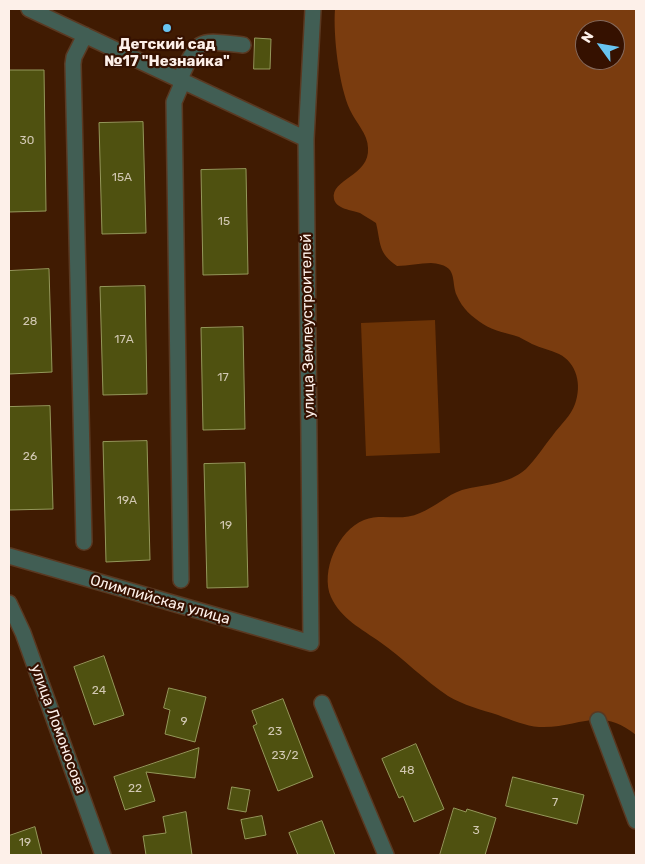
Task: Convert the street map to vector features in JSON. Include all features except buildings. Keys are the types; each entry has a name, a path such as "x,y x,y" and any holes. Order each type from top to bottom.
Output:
{"street":[{"path":"29,9 306,138"},
{"name":"улица Землеустроителей","path":"311,643 306,138 313,9"},
{"path":"84,542 73,64 74,57 85,35"},
{"path":"181,580 174,102 194,51 202,43 243,45"},
{"name":"Олимпийская улица","path":"9,556 311,643"},
{"name":"улица Ломоносова","path":"9,603 23,633 103,855"},
{"path":"322,703 386,855"},
{"path":"598,720 636,821"}],"shaded area":[{"path":"335,9 636,9 636,735 623,726 611,721 599,720 553,727 539,727 518,722 460,702 439,690 389,649 353,623 340,611 331,597 328,587 330,564 339,542 355,525 371,518 413,516 462,490 504,481 519,474 533,461 568,416 575,404 578,389 574,369 565,358 519,337 483,324 475,318 459,300 452,275 446,267 431,263 397,266 383,252 376,223 360,213 341,207 335,202 334,192 363,165 367,157 368,148 366,138 346,100 336,46"},
{"path":"435,320 440,453 366,456 361,323"}],"place":[{"name":"Детский сад №17 \"Незнайка\"","path":"167,28"}]}
